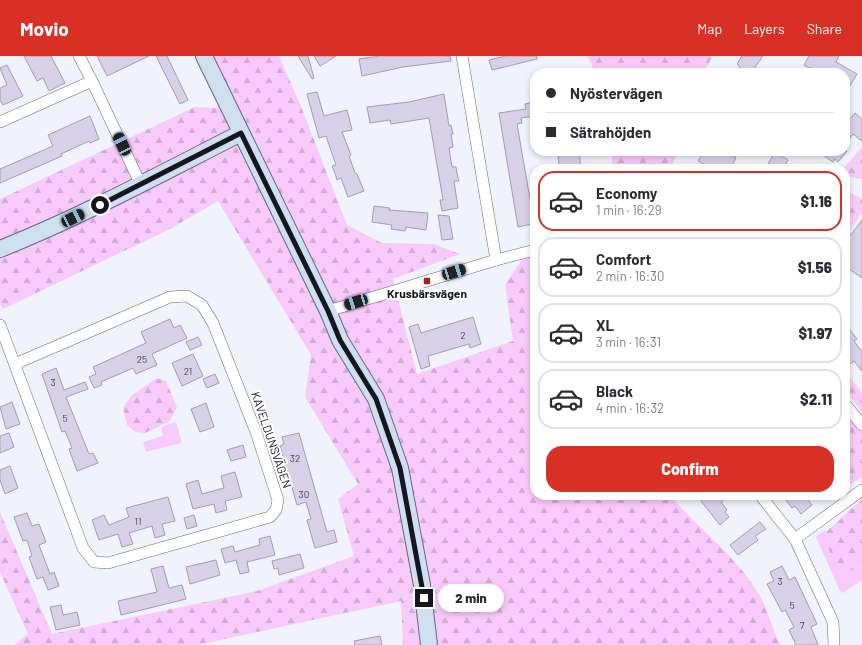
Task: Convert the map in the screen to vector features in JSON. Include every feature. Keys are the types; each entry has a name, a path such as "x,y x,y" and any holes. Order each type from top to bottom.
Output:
{"street":[{"path":"79,56 141,185"},
{"path":"204,56 328,311 340,340 376,399 400,468 422,585 430,645"},
{"path":"462,56 496,260"},
{"path":"0,122 92,81"},
{"path":"0,249 46,231 141,185 241,133"},
{"path":"328,311 496,260 530,251"},
{"name":"KAVELDUNSVÄGEN","path":"0,325 83,548 94,562 108,563 270,517 276,510 278,500 233,370 213,323 202,305 188,296 170,297 15,364"},
{"path":"850,410 862,425"},
{"path":"850,499 862,490"},
{"path":"764,500 795,539 832,622 834,645"},
{"path":"795,539 848,500"}],"green space":[{"path":"195,56 279,56 300,104 347,225 382,243 434,244 460,254 393,279 417,374 513,341 505,285 530,247 530,500 675,500 738,565 748,578 764,604 780,645 403,645 401,601 197,645 14,645 28,634 0,572 0,512 52,634 257,591 354,556 338,499 358,484 305,397 311,355 218,201 170,229 3,309 0,303 0,199 195,107 219,108"},
{"path":"587,56 713,56 706,68 593,68"},
{"path":"862,147 862,179 850,177 850,164 847,164"},
{"path":"612,156 676,156 672,164 612,164"},
{"path":"850,193 862,199 862,213 850,230"},
{"path":"850,377 862,393 862,413 850,396"},
{"path":"157,378 166,381 177,407 170,421 145,433 135,432 127,425 123,408 131,396"},
{"path":"850,410 862,427 862,477 850,485"},
{"path":"176,422 182,443 146,452 143,442 163,436 161,427"},
{"path":"862,499 862,559 859,565 846,573 841,570 831,555 827,531"},
{"path":"823,531 827,531 827,540 859,565 862,559 862,580 843,593 840,591 816,537"}],"building":[{"path":"24,56 51,56 65,83 49,91 43,78 37,81"},
{"path":"97,56 149,56 107,76"},
{"path":"156,56 167,56 188,100 180,104"},
{"path":"298,56 308,56 314,78 312,79"},
{"path":"314,56 336,56 320,66"},
{"path":"380,56 450,56 451,61 403,67 362,76 359,59"},
{"path":"506,56 537,56 537,59 492,70 489,60"},
{"path":"742,56 763,56 755,68 739,68 740,67 737,64"},
{"path":"809,56 839,56 836,62 846,68 810,68 804,65"},
{"path":"7,65 23,96 3,105 0,100 0,88 7,85 0,68"},
{"path":"850,70 857,74 850,86"},
{"path":"317,92 324,116 347,110 352,130 342,132 351,155 349,156 355,173 357,174 364,191 348,197 341,178 337,180 332,166 336,165 326,136 319,138 307,94"},
{"path":"444,94 449,126 451,125 453,134 451,134 453,147 449,148 452,167 456,167 459,181 454,181 458,208 442,211 440,200 443,200 429,118 391,124 390,120 370,123 367,107 409,102"},
{"path":"530,103 530,117 521,118 522,123 517,124 530,199 530,224 518,227 499,113 526,109 525,104"},
{"path":"855,113 862,119 862,141 853,134 850,138 850,119"},
{"path":"90,116 99,139 90,143 89,141 61,154 62,156 0,183 0,169 53,146 48,135"},
{"path":"580,156 580,164 559,164 558,157"},
{"path":"701,156 732,156 736,158 733,164 704,164 698,161"},
{"path":"773,156 782,156 788,160 786,164 768,164"},
{"path":"824,156 843,156 838,162 835,159 833,162"},
{"path":"374,206 390,208 389,210 428,213 426,230 406,227 405,231 391,229 392,225 372,222"},
{"path":"438,215 449,216 453,239 442,240"},
{"path":"862,220 862,278 850,270 850,236"},
{"path":"473,317 481,344 470,348 469,344 428,356 430,366 421,369 409,327 418,324 421,333"},
{"path":"170,319 174,328 180,325 187,338 152,354 157,365 136,374 133,368 101,382 102,385 94,388 89,377 96,374 93,367 146,343 141,332"},
{"path":"850,330 857,339 854,341 862,352 862,371 854,361 850,364"},
{"path":"198,337 202,345 190,350 186,342"},
{"path":"193,354 203,376 182,386 172,363"},
{"path":"56,368 64,390 85,382 88,389 66,397 89,454 93,453 98,463 77,471 69,449 72,448 65,431 62,432 42,374"},
{"path":"215,374 219,383 207,388 203,379"},
{"path":"12,402 20,424 6,429 0,407"},
{"path":"206,403 214,427 200,432 191,409"},
{"path":"9,433 14,447 0,453 0,436"},
{"path":"299,433 327,532 334,530 337,542 315,548 307,520 311,519 306,502 297,505 280,446 284,444 282,437"},
{"path":"243,445 246,457 231,461 227,450"},
{"path":"10,466 18,488 5,494 0,480 0,470"},
{"path":"235,472 242,497 225,501 227,510 216,513 214,504 193,509 186,484 198,480 202,494 224,488 221,476"},
{"path":"168,497 175,521 162,524 165,535 155,538 152,526 129,533 133,544 122,547 118,534 99,540 92,520 104,515 109,525 129,517 126,508"},
{"path":"724,500 721,502 727,510 725,512 729,517 720,525 701,501"},
{"path":"786,500 808,500 812,505 801,514 795,506 792,508"},
{"path":"27,513 32,526 39,524 46,542 39,545 50,574 54,572 59,586 48,590 43,577 37,579 29,557 32,556 27,540 23,541 14,517"},
{"path":"194,515 197,526 187,529 184,518"},
{"path":"760,522 766,529 755,536 758,540 738,555 730,545"},
{"path":"270,536 275,555 247,562 249,572 240,574 236,560 225,563 221,549 233,546 235,552 260,545 259,539"},
{"path":"300,554 304,568 279,575 278,568 274,569 272,561"},
{"path":"216,560 220,575 190,584 186,567"},
{"path":"163,566 169,588 182,585 186,599 121,615 118,601 157,592 151,569"},
{"path":"782,566 789,580 795,577 817,624 811,627 818,645 796,645 789,630 794,627 785,610 782,612 767,584 774,581 770,572"},
{"path":"61,605 63,615 77,612 80,625 56,630 50,607"},
{"path":"380,636 382,645 355,645 354,641"}],"place":[{"name":"Krusbärsvägen","path":"427,281"}],"route":[{"path":"100,205 241,133 328,311 340,340 376,399 400,468 424,598"}]}
